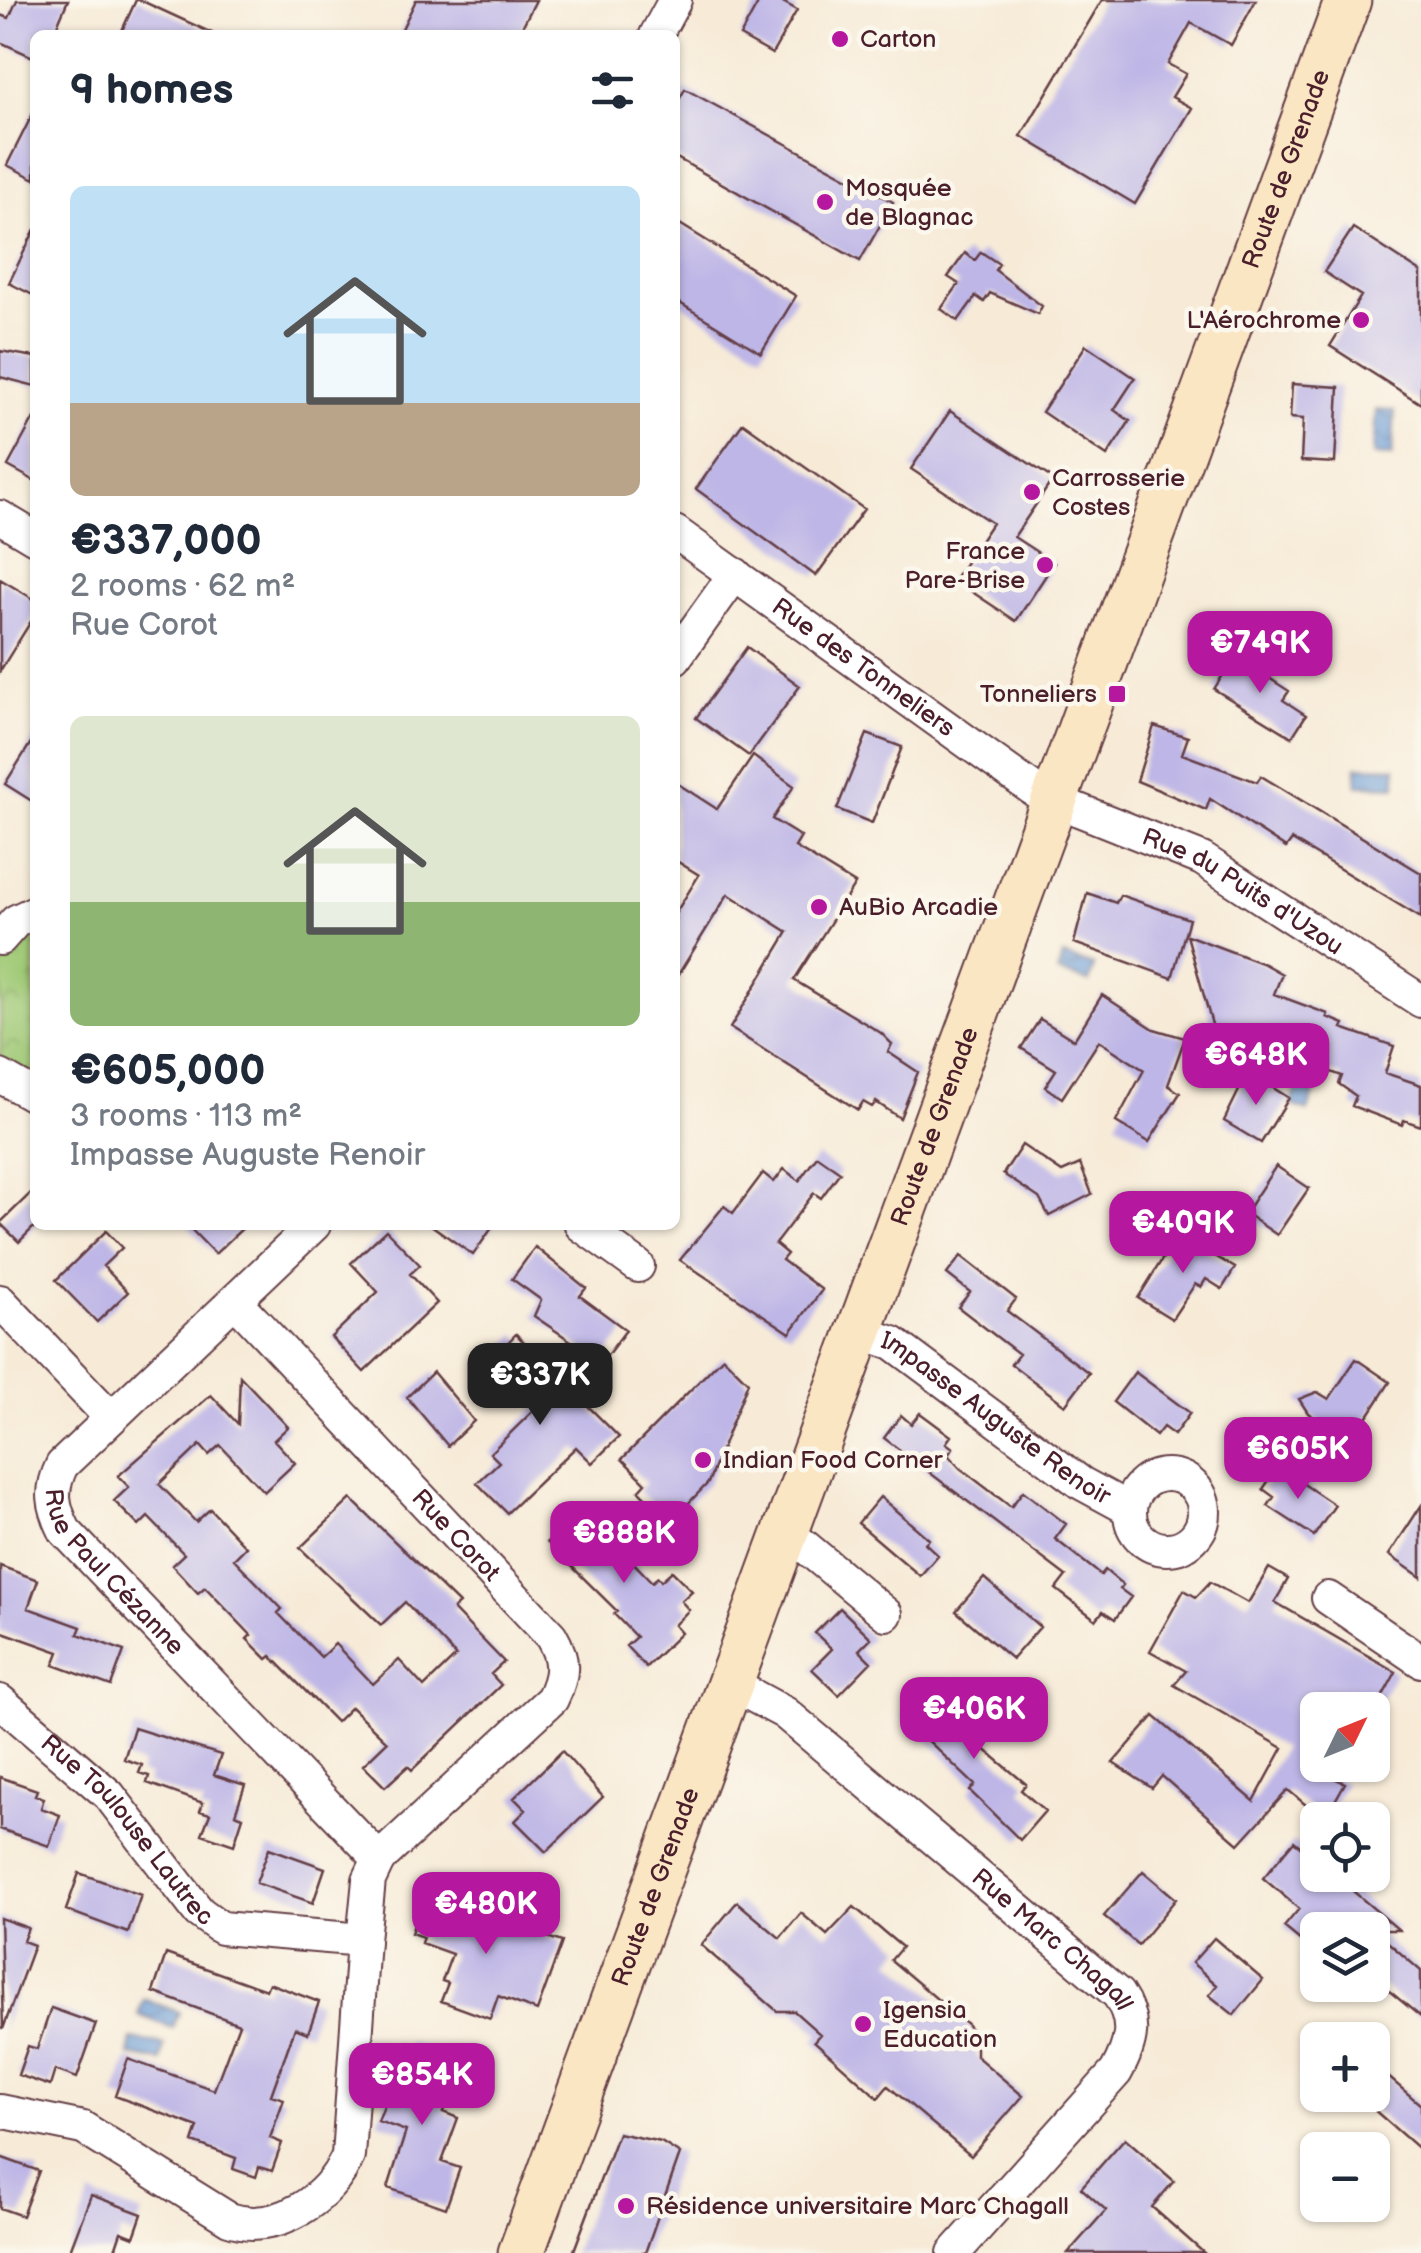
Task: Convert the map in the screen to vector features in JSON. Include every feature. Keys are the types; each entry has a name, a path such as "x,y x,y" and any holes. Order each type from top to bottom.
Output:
{"main road":[{"name":"Route de Grenade","path":"521,2253 1348,0"}],"street":[{"path":"0,517 30,535"},
{"name":"Rue des Tonneliers","path":"680,535 1056,802"},
{"path":"680,651 736,574"},
{"name":"Rue du Puits d'Uzou","path":"1056,802 1202,858 1421,1001"},
{"path":"0,940 16,921 30,914"},
{"path":"0,1076 30,1093"},
{"name":"Rue Paul Cézanne","path":"309,1230 62,1464 52,1485 54,1510 65,1530 379,1859"},
{"path":"587,1230 638,1266"},
{"path":"0,1301 111,1418"},
{"name":"Rue Corot","path":"235,1301 552,1636 562,1655 562,1678 552,1698 379,1859"},
{"name":"Impasse Auguste Renoir","path":"860,1332 893,1343 1082,1484 1129,1508"},
{"path":"786,1536 802,1544 886,1614"},
{"path":"1328,1598 1421,1661"},
{"name":"Rue Marc Chagall","path":"731,1684 785,1713 1118,1994 1129,2011 1128,2048 1116,2072 954,2253"},
{"name":"Rue Toulouse Lautrec","path":"0,1701 110,1795 198,1912 221,1928 363,1940"},
{"path":"0,2111 83,2128 229,2219 249,2226 269,2223 324,2195 339,2177 348,2156 369,1880 379,1859"}],"green space":[{"path":"30,925 30,1078 0,1063 0,952"}],"water":[{"path":"1376,410 1395,411 1392,456 1373,455"},
{"path":"1357,766 1396,767 1396,786 1357,785"},
{"path":"1063,956 1094,966 1089,982 1058,972"},
{"path":"1199,1036 1230,1048 1223,1065 1192,1053"},
{"path":"1302,1073 1319,1079 1308,1111 1291,1105"},
{"path":"144,1999 179,2012 173,2028 138,2015"},
{"path":"132,2039 164,2045 161,2061 129,2055"}],"building":[{"path":"17,0 68,0 55,30 30,30 30,56 0,42 0,15 9,18"},
{"path":"136,0 140,0 205,30 122,30"},
{"path":"416,0 536,0 521,30 401,30"},
{"path":"760,0 779,0 797,10 772,54 740,36"},
{"path":"1102,0 1256,0 1231,45 1191,23 1168,64 1186,74 1172,97 1192,108 1135,204 1021,136"},
{"path":"685,89 893,202 860,261 680,160 680,98"},
{"path":"30,119 30,176 7,165"},
{"path":"680,224 796,296 761,353 680,303"},
{"path":"1353,228 1421,272 1421,404 1330,346 1361,296 1324,272"},
{"path":"30,239 30,294 9,283"},
{"path":"981,252 999,264 995,270 1042,306 1038,314 990,293 984,302 976,296 958,321 941,309 959,284 948,277 965,253 975,260"},
{"path":"1086,345 1135,378 1114,410 1130,421 1107,456 1042,412"},
{"path":"0,351 30,356 30,385 0,377"},
{"path":"1292,384 1339,387 1335,463 1301,461 1303,419 1290,418"},
{"path":"950,411 1053,479 1014,537 1054,563 1016,621 954,580 992,523 911,469"},
{"path":"743,423 864,509 816,576 696,489"},
{"path":"30,425 30,478 8,466"},
{"path":"0,579 30,597 30,623 0,671"},
{"path":"747,647 800,686 749,756 696,718"},
{"path":"1235,656 1289,691 1283,700 1306,715 1292,737 1214,689"},
{"path":"1154,726 1188,737 1182,754 1257,782 1261,776 1421,873 1421,918 1292,840 1286,848 1210,799 1206,810 1137,781"},
{"path":"867,734 902,747 872,823 837,809"},
{"path":"30,744 30,800 5,784"},
{"path":"753,756 794,786 772,819 801,837 795,847 855,884 794,980 881,1033 892,1044 888,1052 918,1072 900,1118 876,1102 872,1107 863,1102 858,1110 730,1028 788,932 728,894 680,972 680,906 699,875 680,863 680,785 717,809"},
{"path":"1087,893 1116,903 1120,895 1189,919 1172,978 1074,943"},
{"path":"1187,935 1282,974 1274,994 1328,1014 1327,1017 1344,1024 1342,1028 1394,1046 1385,1073 1421,1085 1421,1126 1404,1120 1402,1125 1352,1106 1356,1096 1339,1084 1342,1076 1213,1028"},
{"path":"1102,995 1154,1029 1185,1038 1168,1085 1180,1093 1149,1142 1116,1122 1144,1070 1099,1041 1062,1098 1045,1087 1056,1070 1021,1048 1040,1019 1074,1040"},
{"path":"1248,1072 1289,1098 1261,1143 1224,1121"},
{"path":"1022,1145 1062,1172 1080,1164 1092,1194 1049,1216 1039,1198 1003,1174"},
{"path":"817,1156 840,1172 821,1198 814,1193 775,1244 787,1254 782,1260 822,1290 790,1333 680,1260 724,1206 733,1213 763,1173 774,1182 784,1169 799,1181"},
{"path":"1276,1166 1309,1188 1277,1235 1245,1213"},
{"path":"30,1194 31,1230 19,1242 0,1223"},
{"path":"192,1230 241,1230 215,1254"},
{"path":"386,1230 420,1265 410,1274 437,1303 364,1372 331,1337 378,1292 351,1263"},
{"path":"438,1230 490,1230 473,1255"},
{"path":"106,1231 122,1248 103,1266 128,1292 97,1322 56,1280"},
{"path":"1178,1234 1235,1268 1222,1289 1206,1279 1201,1287 1195,1284 1172,1319 1138,1298"},
{"path":"535,1247 586,1288 580,1296 626,1330 602,1362 534,1316 541,1300 512,1279"},
{"path":"961,1256 1016,1299 1007,1311 1089,1373 1065,1405 1011,1364 1019,1354 958,1307 970,1292 947,1274"},
{"path":"516,1334 619,1437 592,1463 576,1447 507,1513 477,1483 499,1462 490,1453 537,1407 490,1361"},
{"path":"723,1357 748,1382 708,1483 670,1522 639,1491 646,1483 622,1459"},
{"path":"1356,1359 1390,1382 1351,1442 1308,1413 1299,1399 1317,1392 1329,1399"},
{"path":"433,1372 474,1421 448,1446 407,1397"},
{"path":"1135,1372 1190,1413 1174,1435 1163,1427 1156,1436 1113,1402"},
{"path":"240,1376 288,1427 274,1440 295,1463 264,1492 220,1445 209,1455 200,1445 159,1484 196,1522 210,1509 246,1547 234,1559 282,1609 278,1613 321,1657 335,1644 373,1684 399,1660 424,1687 456,1656 405,1602 381,1625 300,1548 351,1499 459,1604 453,1609 504,1662 491,1674 501,1685 412,1770 408,1766 385,1787 363,1765 387,1742 351,1707 336,1722 271,1656 267,1659 247,1639 251,1635 205,1587 198,1593 172,1565 184,1554 148,1517 139,1526 114,1501 129,1487 118,1476 211,1395 238,1424"},
{"path":"920,1413 951,1436 946,1443 953,1448 948,1455 960,1468 1011,1507 1023,1491 1066,1524 1055,1539 1101,1575 1105,1570 1131,1597 1115,1619 1103,1611 1096,1620 1056,1589 1066,1576 884,1438 901,1415 911,1424"},
{"path":"1278,1467 1335,1505 1314,1536 1268,1506 1274,1497 1263,1489"},
{"path":"880,1497 929,1539 925,1543 938,1555 920,1576 858,1523"},
{"path":"1421,1506 1421,1577 1389,1555"},
{"path":"581,1508 652,1582 658,1577 661,1581 672,1571 692,1591 681,1601 689,1610 674,1625 681,1633 646,1667 626,1646 636,1637 614,1614 617,1611 547,1542"},
{"path":"0,1566 38,1580 28,1608 81,1627 78,1634 124,1651 111,1686 54,1665 59,1652 0,1631"},
{"path":"1269,1568 1288,1579 1275,1602 1396,1672 1385,1692 1300,1692 1300,1782 1345,1783 1334,1802 1302,1802 1288,1790 1239,1844 1162,1776 1152,1788 1113,1763 1154,1716 1254,1801 1283,1748 1174,1685 1186,1671 1150,1651 1184,1590 1196,1597 1210,1582 1248,1603"},
{"path":"984,1578 1040,1627 1012,1659 956,1611"},
{"path":"840,1608 871,1638 859,1650 871,1662 839,1695 812,1669 832,1649 815,1633"},
{"path":"926,1685 988,1742 983,1748 1026,1784 1021,1790 1045,1811 1020,1840 970,1791 975,1785 901,1715"},
{"path":"134,1728 221,1755 214,1775 245,1785 235,1814 243,1817 234,1845 202,1834 210,1814 200,1811 203,1803 147,1783 149,1776 139,1773 142,1765 124,1759"},
{"path":"562,1751 603,1797 546,1852 515,1821 526,1810 514,1798"},
{"path":"0,1777 37,1790 35,1795 44,1798 41,1808 60,1815 49,1846 0,1829"},
{"path":"1294,1841 1300,1846 1300,1892 1354,1892 1378,1912 1300,1912 1300,1940 1284,1927 1299,1909 1263,1878"},
{"path":"269,1848 325,1868 313,1903 256,1883"},
{"path":"1143,1871 1176,1899 1138,1945 1104,1916"},
{"path":"79,1873 141,1895 128,1933 66,1910"},
{"path":"427,1890 478,1913 562,1942 537,2011 498,1996 490,2019 441,2001 448,1983 442,1981 452,1954 421,1943 423,1937 411,1933"},
{"path":"737,1902 780,1938 801,1913 827,1935 854,1907 902,1947 891,1960 968,2025 976,2038 976,2056 1023,2096 971,2156 888,2086 878,2098 814,2041 820,2034 794,2011 777,2011 701,1945"},
{"path":"0,1918 28,1928 23,1941 34,1945 3,2029"},
{"path":"1214,1938 1263,1980 1234,2015 1209,1995 1217,1985 1192,1963"},
{"path":"1390,1944 1421,1971 1421,2017 1390,1992"},
{"path":"166,1954 266,1990 269,1983 319,2002 308,2033 295,2028 271,2095 284,2099 270,2138 282,2143 272,2171 259,2167 256,2177 233,2169 236,2158 193,2142 198,2127 115,2096 128,2059 214,2090 239,2024 153,1992"},
{"path":"51,2008 96,2024 77,2078 55,2070 50,2086 18,2075 28,2046 37,2049"},
{"path":"409,2042 430,2050 426,2063 458,2074 443,2112 458,2118 442,2162 460,2168 446,2208 388,2188 406,2131 378,2121"},
{"path":"1390,2078 1421,2105 1421,2151 1377,2112 1390,2112"},
{"name":"Résidence universitaire Marc Chagall","path":"618,2133 661,2142 680,2154 645,2253 573,2253"},
{"path":"1125,2138 1174,2181 1152,2207 1204,2253 1068,2253 1106,2210 1081,2188"},
{"path":"0,2157 39,2171 22,2216 0,2208"},
{"path":"91,2195 142,2214 134,2237 121,2232 114,2253 69,2253"}],"place":[{"name":"Carton","path":"840,39"},
{"name":"Mosquée de Blagnac","path":"825,202"},
{"name":"L'Aérochrome","path":"1361,320"},
{"name":"Carrosserie Costes","path":"1032,492"},
{"name":"France Pare-Brise","path":"1045,565"},
{"name":"Tonneliers","path":"1117,694"},
{"name":"AuBio Arcadie","path":"819,907"},
{"name":"Indian Food Corner","path":"703,1460"},
{"name":"Igensia Education","path":"863,2024"},
{"name":"Résidence universitaire Marc Chagall","path":"626,2206"}]}
